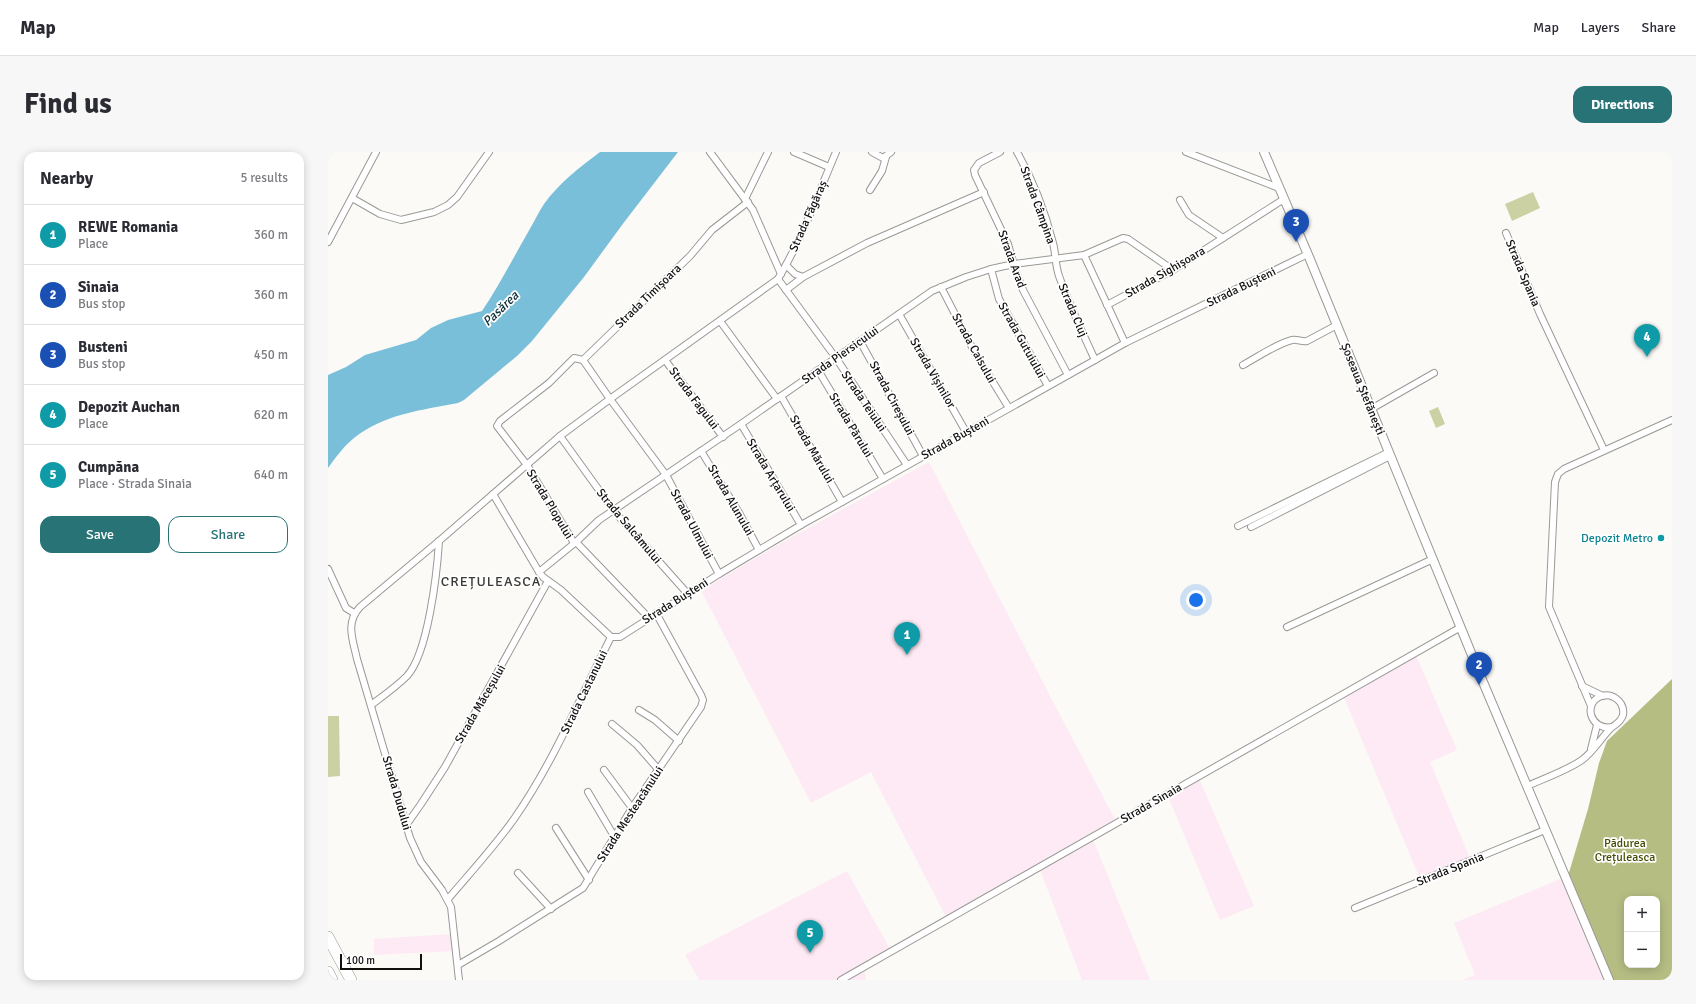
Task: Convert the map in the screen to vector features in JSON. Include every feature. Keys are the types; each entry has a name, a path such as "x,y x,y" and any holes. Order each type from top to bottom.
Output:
{"highway":[{"path":"328,937 351,980"},
{"path":"328,972 332,980"}],"main road":[{"name":"Șoseaua Ștefănești","path":"1264,152 1308,254 1389,454 1608,980"}],"street":[{"path":"328,242 376,152"},
{"path":"352,198 380,214 401,220 434,212 448,205 457,197 489,152"},
{"name":"Strada Teiului","path":"710,152 753,210 786,290 836,358 907,465"},
{"name":"Strada Timișoara","path":"583,360 690,256 712,230 747,200 768,152"},
{"path":"794,152 829,167"},
{"name":"Strada Făgăraș","path":"779,276 786,265 836,152"},
{"path":"872,152 880,157 888,154"},
{"name":"Strada Arad","path":"1000,152 979,163 974,170 1008,244 1023,290 1068,375"},
{"name":"Strada Câmpina","path":"1018,152 1033,184 1053,242 1055,253 1054,260"},
{"path":"1186,152 1279,188"},
{"path":"870,190 882,171 888,154"},
{"path":"786,290 803,277 867,243 984,192"},
{"name":"Strada Sighișoara","path":"1107,305 1173,270 1284,199"},
{"name":"Strada Sighișoara","path":"1180,200 1189,215 1223,238"},
{"name":"Strada Spania","path":"1506,233 1540,314 1604,450"},
{"name":"Strada Piersicului","path":"539,572 575,543 599,520 723,437 927,294 940,287 990,269 1014,264 1084,255 1120,239 1126,238 1173,270"},
{"name":"Strada Bușteni","path":"611,637 620,637 687,593 801,525 1125,343 1308,254"},
{"path":"1084,255 1125,343"},
{"name":"Strada Cluj","path":"1054,260 1058,275 1095,360"},
{"path":"786,265 796,274 803,277"},
{"name":"Strada Gutuiului","path":"990,269 999,299 1048,386"},
{"path":"328,569 346,608 354,613 360,606 439,541 560,436 720,321 779,276"},
{"name":"Strada Caisului","path":"940,287 975,353 1009,408"},
{"name":"Strada Vișinilor","path":"899,314 966,432"},
{"name":"Strada Mărului","path":"720,321 779,397 842,502"},
{"path":"1243,365 1286,342 1295,340 1304,342 1337,325"},
{"name":"Strada Cireșului","path":"860,340 923,456"},
{"name":"Strada Plopului","path":"583,360 574,358 549,383 498,423 499,429 527,465 575,543 648,618"},
{"path":"583,360 610,399"},
{"name":"Strada Fagului","path":"665,360 723,437"},
{"name":"Strada Părului","path":"818,370 883,479"},
{"path":"1371,409 1434,373"},
{"name":"Strada Ulmului","path":"610,399 666,475 719,574"},
{"path":"1612,727 1607,728 1597,725 1591,716 1591,706 1549,607 1555,482 1558,474 1564,469 1672,420"},
{"name":"Strada Arțarului","path":"741,424 801,525"},
{"name":"Strada Salcâmului","path":"560,436 614,511 687,593"},
{"name":"Strada Alunului","path":"701,451 738,511 759,550"},
{"path":"1238,526 1389,454"},
{"path":"1251,527 1389,454"},
{"name":"Strada Castanului","path":"448,899 513,820 535,787 611,637 561,590 548,581 539,572 493,494"},
{"path":"371,705 407,676 418,658 433,595 437,571 439,541"},
{"path":"1287,627 1433,560"},
{"name":"Strada Măceșului","path":"407,824 445,767 548,581"},
{"name":"Strada Dudului","path":"354,613 351,633 410,838 421,862 448,899 452,916 459,980"},
{"name":"Strada Mesteacănului","path":"458,965 579,891 589,880 632,808 702,707 703,700 656,613"},
{"name":"Strada Sinaia","path":"841,980 1461,627"},
{"path":"1527,786 1587,756 1612,727 1621,720 1623,710 1621,704 1614,697 1603,696 1582,686"},
{"path":"1591,706 1603,696"},
{"path":"639,710 655,720 679,741"},
{"path":"612,724 637,745 658,769"},
{"path":"1591,751 1597,725"},
{"path":"604,770 632,808"},
{"path":"588,792 614,836"},
{"path":"556,828 589,880"},
{"name":"Strada Spania","path":"1355,908 1545,830"},
{"path":"518,873 551,909"}],"shaded area":[{"path":"929,462 1115,819 946,917 871,772 811,803 701,590 781,543"},
{"path":"1415,653 1457,750 1430,762 1471,861 1421,881 1343,695"},
{"path":"1198,776 1254,906 1220,920 1167,794"},
{"path":"1092,837 1150,980 1082,980 1039,867"},
{"path":"847,871 891,951 864,967 866,980 699,980 685,955"},
{"path":"1568,876 1611,980 1462,980 1475,975 1454,923"},
{"path":"452,934 453,951 374,955 374,939"}],"green space":[{"path":"1533,192 1540,208 1512,221 1505,204"},
{"path":"1438,407 1445,424 1436,428 1429,411"},
{"name":"Pădurea Crețuleasca","path":"1672,679 1672,980 1611,980 1568,876 1588,809 1599,763 1607,741"},
{"path":"328,716 339,716 340,776 328,777"}],"water":[{"name":"Pasărea","path":"600,152 678,152 584,277 532,341 517,356 464,400 458,403 404,414 378,423 366,430 347,445 328,468 328,375 346,367 365,355 416,340 431,328 448,320 482,311 500,283 544,204 563,182"}],"place":[{"name":"Busteni","path":"1296,242"},
{"name":"Depozit Auchan","path":"1647,357"},
{"name":"Depozit Metro","path":"1661,538"},
{"name":"REWE Romania","path":"907,655"},
{"name":"Sinaia","path":"1479,685"},
{"name":"Cumpăna","path":"810,953"}],"district":[{"name":"CREȚULEASCA","path":"491,581"}]}
